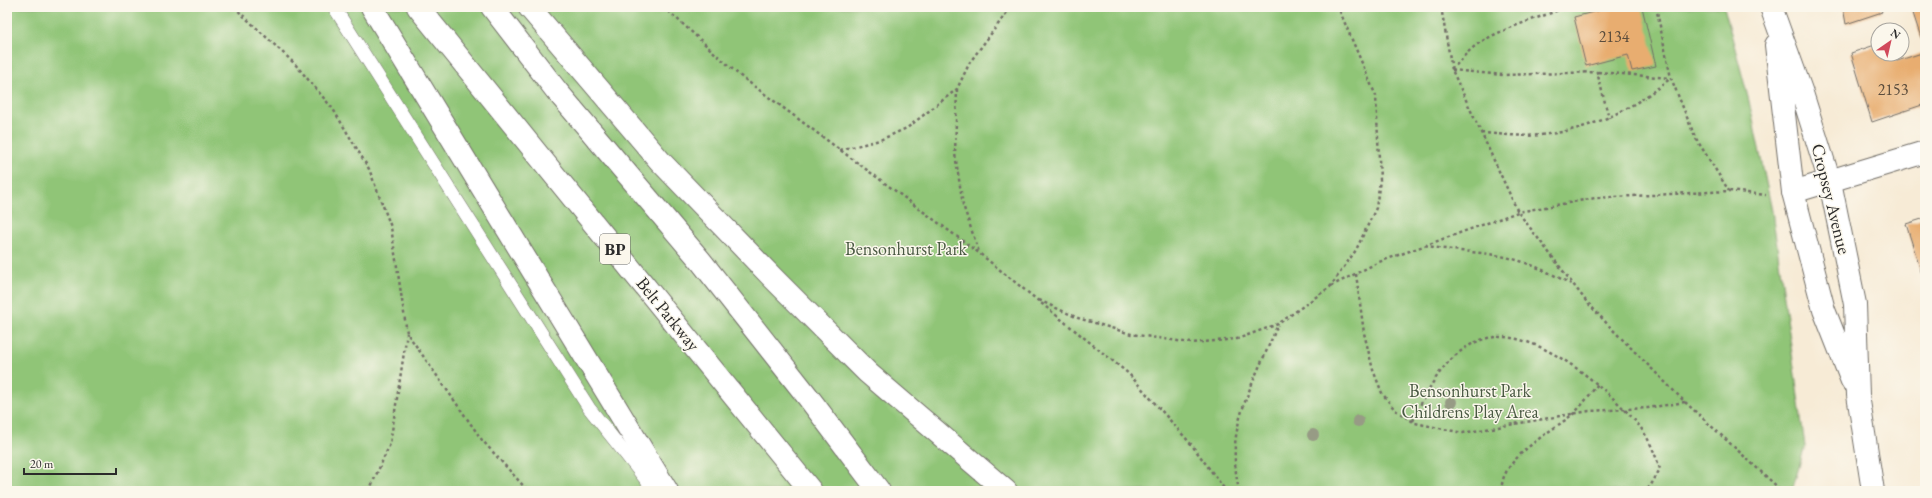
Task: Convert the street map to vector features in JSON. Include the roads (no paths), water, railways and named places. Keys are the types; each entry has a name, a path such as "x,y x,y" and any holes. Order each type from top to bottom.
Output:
{"main road":[{"path":"372,7 667,491"},
{"name":"Belt Parkway","path":"418,7 523,139 760,426 811,491"},
{"path":"492,7 556,90 700,260 808,397 879,491"},
{"path":"529,7 660,161 778,283 868,373 1006,491"},
{"name":"Cropsey Avenue","path":"1771,8 1802,93 1830,182 1855,304 1858,395 1873,491"},
{"name":"Cropsey Avenue","path":"1771,8 1793,192 1824,310 1858,395"},
{"path":"1793,192 1925,152"}],"lane":[{"path":"334,7 589,408 655,491"}],"park label":[{"name":"Bensonhurst Park","path":"906,249"},
{"name":"Bensonhurst Park Childrens Play Area","path":"1470,401"}]}
